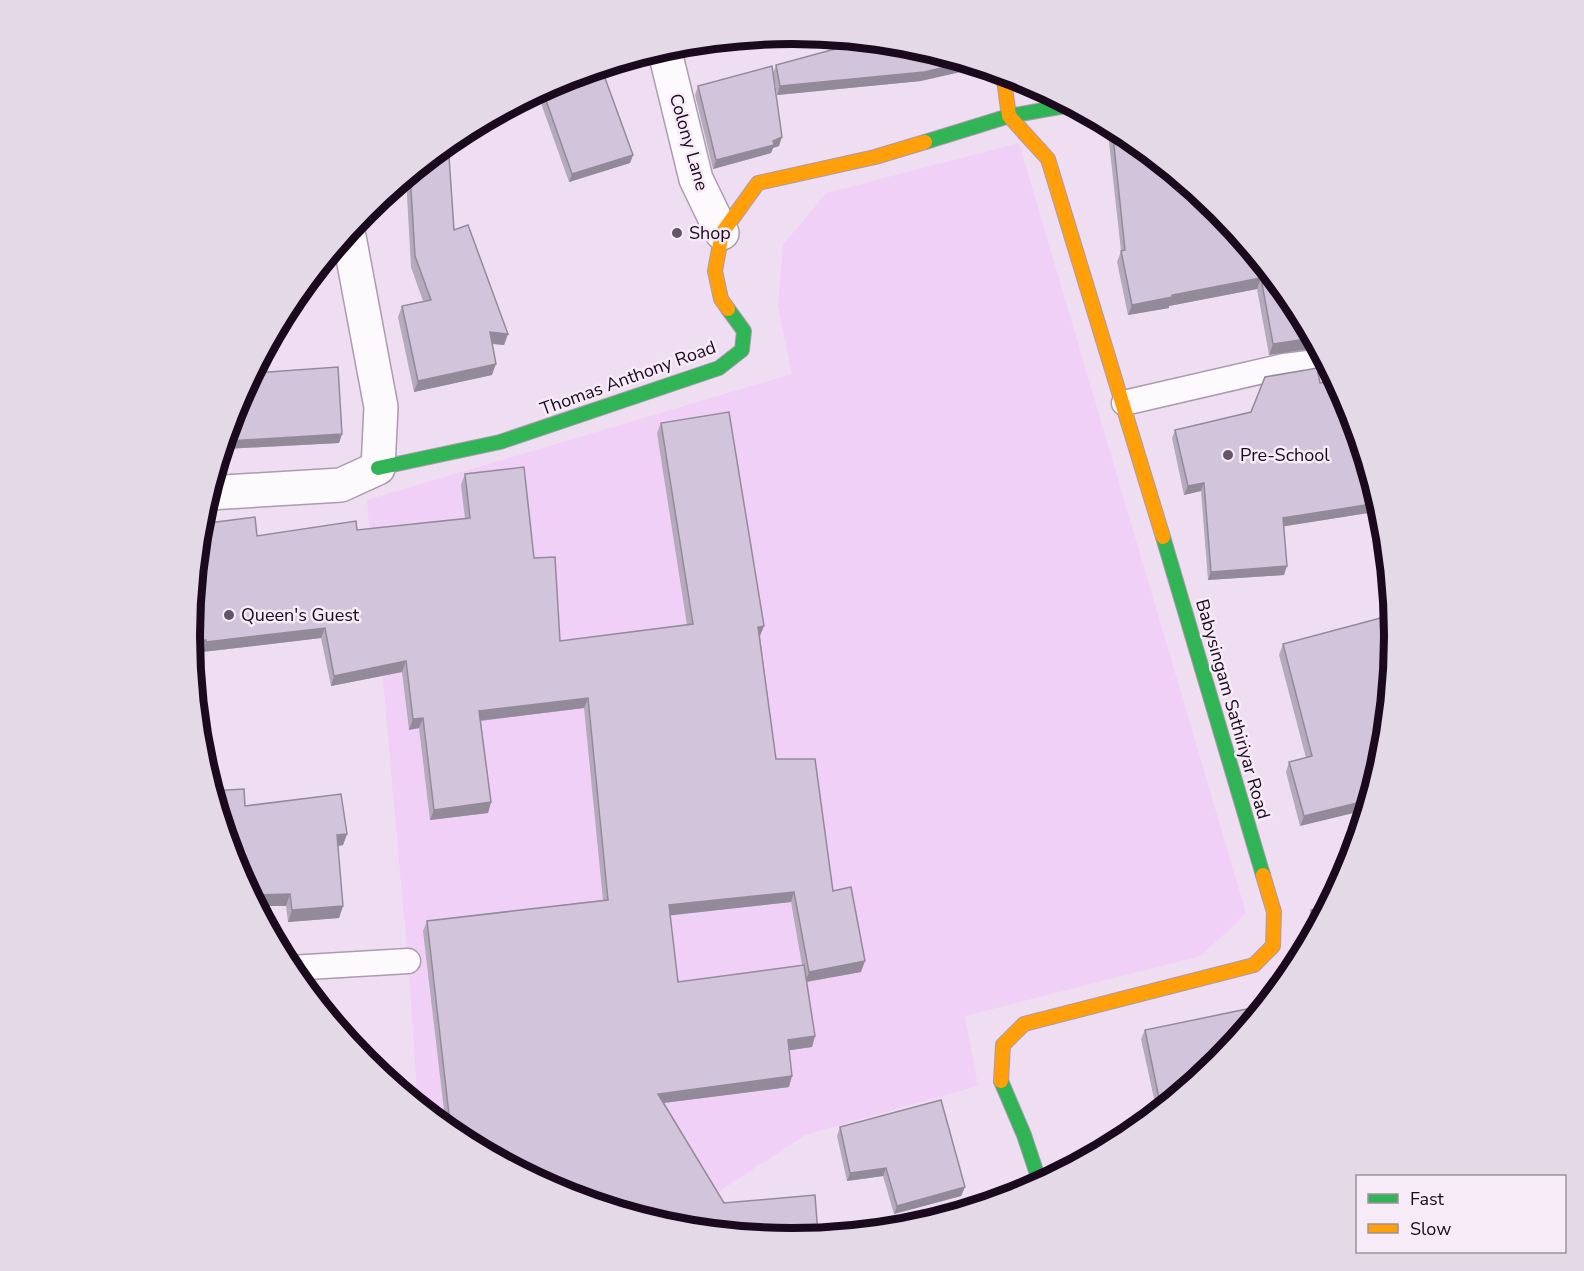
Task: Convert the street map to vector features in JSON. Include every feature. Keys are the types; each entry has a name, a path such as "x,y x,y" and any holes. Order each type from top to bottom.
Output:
{"street":[{"name":"Colony Lane","path":"666,58 696,179 722,233"},
{"path":"1004,84 1009,116"},
{"name":"Thomas Anthony Road","path":"378,468 500,442 719,368 742,350 744,331 721,299 715,271 722,233 758,183 875,157 1009,116 1058,107"},
{"name":"Babysingam Sathiriyar Road","path":"1009,116 1048,159 1124,403 1274,912 1273,946 1254,965 1024,1024 1003,1045 1000,1079 1024,1135 1037,1174"},
{"path":"218,492 341,484 378,468 381,407 350,242"}],"lane":[{"path":"1124,403 1284,366 1317,362"},
{"path":"302,967 408,961"}],"shaded area":[{"path":"1019,143 1246,913 1201,956 965,1016 978,1086 805,1135 685,1214 503,1152 463,1128 417,1093 408,961 367,500 792,374 778,306 783,245 826,193"}],"building":[{"path":"844,46 907,55 951,66 924,72 780,86 776,65"},
{"path":"772,66 782,137 773,141 774,145 716,160 698,86"},
{"path":"604,74 633,155 572,174 545,98"},
{"path":"1113,138 1182,190 1211,217 1262,275 1305,339 1273,344 1261,278 1132,305 1121,251 1125,250"},
{"path":"449,154 454,230 468,225 508,334 490,332 496,364 418,381 402,306 431,300 415,256 411,183"},
{"path":"338,367 342,434 233,441 262,372"},
{"path":"1317,368 1320,383 1327,382 1353,445 1369,504 1283,518 1287,566 1211,572 1204,483 1188,486 1175,430 1251,412 1265,377"},
{"path":"729,412 764,626 758,627 776,759 815,759 833,891 851,887 865,961 809,972 794,892 669,905 678,982 804,965 815,1036 788,1040 792,1076 658,1094 724,1203 815,1195 817,1227 792,1228 715,1222 639,1207 602,1196 530,1166 496,1148 449,1118 427,921 608,900 588,698 479,711 491,802 434,810 423,718 413,719 406,661 334,676 325,628 206,642 206,640 200,641 201,597 211,523 255,517 257,536 356,521 357,530 470,518 465,474 524,467 534,558 555,557 560,641 693,624 661,423"},
{"path":"1384,617 1383,674 1379,713 1373,751 1360,802 1304,816 1289,762 1312,756 1283,644"},
{"path":"244,789 245,806 341,794 347,834 337,835 343,906 292,910 290,894 260,895 231,826 220,790"},
{"path":"1247,1009 1248,1013 1211,1054 1159,1099 1145,1030"},
{"path":"941,1100 965,1187 897,1206 886,1168 850,1173 840,1127"}],"traffic: fast":[{"path":"925,142 1009,116 1058,107"},
{"path":"378,468 500,442 719,368 742,350 744,331 728,309"},
{"path":"1163,537 1263,875"},
{"path":"1001,1081 1024,1135 1037,1174"}],"traffic: slow":[{"path":"1004,84 1009,116 1048,159 1163,537"},
{"path":"728,309 721,299 715,271 722,233 758,183 875,157 925,142"},
{"path":"1001,1081 1003,1045 1024,1024 1254,965 1273,946 1274,912 1263,875"}],"place":[{"name":"Shop","path":"677,233"},
{"name":"Pre-School","path":"1228,455"},
{"name":"Queen's Guest","path":"229,615"}]}
